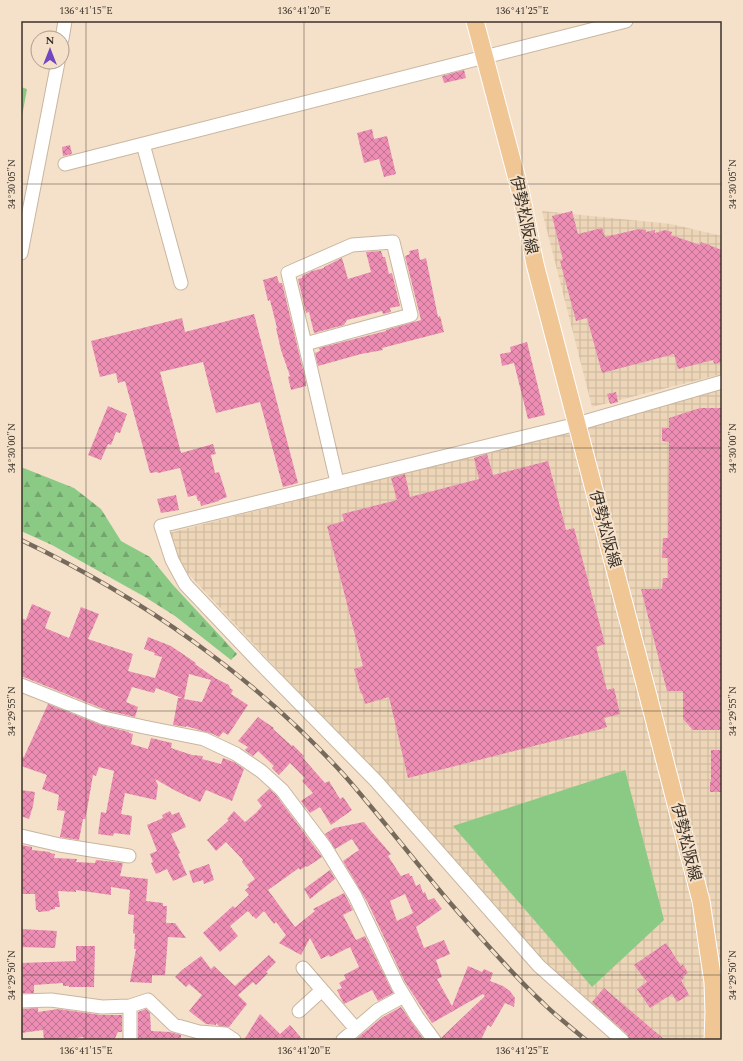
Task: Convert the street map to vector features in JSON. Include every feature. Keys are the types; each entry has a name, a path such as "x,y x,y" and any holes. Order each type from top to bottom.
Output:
{"main road":[{"name":"伊勢松阪線","path":"475,21 521,194 535,264 701,901 713,982 713,1040"}],"street":[{"path":"65,164 626,21"},
{"path":"21,253 56,70"},
{"path":"143,144 181,283"},
{"path":"305,344 411,315 393,242 352,245 288,273 338,482"},
{"path":"622,1040 539,966 376,781 259,662 186,584 172,560 161,526 577,424 722,382"},
{"path":"21,685 104,718 204,739 236,754 262,770 282,790 325,847 355,896 374,939 404,996 434,1040"},
{"path":"21,836 60,845 129,856"},
{"path":"303,968 356,1029"},
{"path":"299,1011 322,990"},
{"path":"343,1040 378,1010 404,996"},
{"path":"21,1001 51,1000 102,1007 130,1006 148,1000 174,1025 200,1032 225,1034 234,1040"},
{"path":"130,1006 130,1040"}],"shaded area":[{"path":"542,211 671,224 722,236 722,374 592,407"},
{"path":"722,388 722,1040 630,1040 549,968 375,771 287,680 182,567 165,534 603,421"}],"green space":[{"path":"21,87 27,89 21,122"},
{"path":"21,467 74,488 101,509 121,541 150,557 173,585 237,654 231,660 175,616 145,597 52,545 21,531"},
{"path":"625,770 664,920 592,987 453,826"}],"building":[{"path":"464,70 466,78 444,83 442,76"},
{"path":"372,129 374,139 387,136 396,174 384,177 379,159 364,163 357,133"},
{"path":"70,145 72,154 63,156 62,147"},
{"path":"572,211 578,234 602,228 605,237 639,229 646,230 646,232 655,230 655,233 665,230 672,232 671,235 700,245 701,242 722,250 722,362 714,364 713,360 678,369 674,354 602,373 587,318 576,321 560,261 563,260 552,216"},
{"path":"418,249 420,260 426,258 438,317 440,316 444,332 382,348 383,350 361,354 318,366 315,353 320,351 319,348 386,331 421,320 405,256 410,254 409,251"},
{"path":"381,251 383,257 385,257 389,274 392,273 400,306 390,308 391,312 383,314 382,311 347,320 344,325 314,333 309,312 306,313 298,279 312,271 324,268 342,258 348,279 371,272 366,252"},
{"path":"277,276 279,283 282,283 306,382 306,386 291,390 288,377 290,376 281,350 270,300 268,301 263,280"},
{"path":"254,314 298,483 283,487 260,402 216,413 203,362 160,372 181,453 213,444 216,454 211,455 215,473 219,472 227,497 201,506 196,495 188,497 180,468 158,473 150,473 125,381 118,383 116,373 100,377 91,341 182,318 185,332"},
{"path":"527,342 545,415 528,419 514,363 502,366 500,354 511,352 510,347"},
{"path":"616,392 618,402 610,404 607,394"},
{"path":"108,406 127,414 120,433 116,432 111,445 108,444 101,460 88,455"},
{"path":"700,408 722,408 722,730 693,730 683,719 683,691 667,691 641,589 662,589 663,578 668,578 668,558 662,558 663,538 668,538 669,442 662,441 662,428 669,428 669,418"},
{"path":"487,454 493,475 548,461 566,530 574,528 605,644 596,647 607,690 614,688 620,714 604,718 607,727 601,729 408,778 389,697 365,704 362,693 361,694 354,669 363,666 327,526 344,521 342,514 397,500 391,478 405,474 410,497 479,479 474,458"},
{"path":"176,495 179,510 161,513 157,499"},
{"path":"32,604 51,612 45,628 69,638 81,607 99,614 88,639 133,654 128,671 155,678 162,657 154,655 155,653 144,649 148,637 171,646 215,678 229,685 233,690 231,694 248,705 228,735 223,732 219,737 186,726 173,725 178,698 182,698 156,688 154,693 132,687 126,702 138,707 135,717 106,710 21,676 21,618 26,620","holes":["189,674 211,680 202,702 184,699"]},
{"path":"48,704 101,725 129,732 133,734 131,744 148,749 151,738 172,743 171,748 192,755 203,756 202,759 221,764 223,758 234,762 244,769 232,801 206,790 200,802 155,779 158,785 156,800 125,793 121,814 132,816 130,835 114,833 113,836 98,834 101,812 106,813 114,771 99,767 96,776 93,775 87,810 85,819 83,819 79,840 60,837 65,811 57,810 59,795 42,789 47,775 21,766 21,756 24,757"},
{"path":"258,717 274,728 273,729 292,746 293,745 304,756 303,758 325,783 329,781 340,799 343,797 352,810 331,825 320,807 310,813 301,801 313,793 302,781 305,778 290,763 279,775 272,768 274,766 258,751 253,756 245,750 248,747 238,741"},
{"path":"711,750 722,750 722,792 710,792"},
{"path":"269,789 276,795 322,857 307,867 306,866 300,870 299,868 268,890 295,927 315,911 313,909 344,893 353,910 343,915 356,940 365,936 393,993 378,1001 372,990 344,1004 337,990 342,988 339,983 346,979 344,975 359,967 350,947 330,957 329,955 321,959 310,938 301,955 279,943 286,935 276,922 274,924 264,911 256,919 248,911 230,926 238,936 220,952 203,933 233,906 235,908 249,895 245,890 249,887 247,885 255,879 242,862 243,860 226,842 216,851 207,840 229,820 227,819 234,811 245,822 256,813 262,806 257,800"},
{"path":"21,790 35,792 29,819 21,816"},
{"path":"170,811 172,815 179,812 186,827 171,834 180,853 178,854 187,875 173,881 167,869 156,874 151,863 153,862 150,854 157,851 147,825 163,818 162,815"},
{"path":"364,822 391,854 388,856 401,876 409,873 410,876 412,876 416,886 420,884 423,893 425,892 428,900 434,898 442,909 416,927 424,948 444,940 450,954 436,960 442,977 437,979 452,1006 468,966 482,972 484,969 493,973 490,981 503,986 510,991 515,998 514,1007 505,1003 491,1027 488,1025 481,1040 442,1040 441,1038 485,996 483,994 432,1023 405,982 368,903 343,861 359,850 352,839 335,849 325,834 334,828","holes":["405,894 413,913 397,921 390,901"]},
{"path":"21,845 32,847 32,850 50,852 55,854 54,858 77,859 76,862 95,863 96,860 123,863 120,876 148,879 146,901 163,903 163,906 167,906 166,923 175,923 186,938 168,937 165,975 152,975 152,983 130,982 136,949 134,949 135,934 133,933 134,915 128,914 130,890 111,887 111,895 76,890 76,892 58,891 60,907 55,907 55,909 49,910 50,911 38,912 38,910 36,910 35,894 21,894"},
{"path":"209,864 214,880 204,884 203,880 193,883 189,871"},
{"path":"330,870 335,879 310,899 304,889"},
{"path":"21,929 57,931 55,948 21,947"},
{"path":"666,943 681,966 683,964 688,973 683,976 684,978 681,980 689,995 677,1002 672,994 650,1008 637,989 647,982 634,965"},
{"path":"76,946 95,946 94,987 69,987 63,986 63,983 34,985 34,993 21,993 21,963 76,961"},
{"path":"269,955 276,962 256,985 253,982 238,995 247,1004 229,1027 219,1026 216,1023 216,1025 206,1024 189,1011 202,995 189,984 186,987 175,977 201,956 211,969 214,966 235,986"},
{"path":"604,988 665,1040 630,1040 627,1034 592,1002"},
{"path":"401,1007 424,1040 355,1040 383,1017"},
{"path":"38,1008 38,1012 58,1009 101,1015 122,1015 122,1032 118,1032 114,1040 84,1040 83,1037 65,1040 44,1040 43,1030 21,1033 21,1009"},
{"path":"146,1009 150,1013 151,1031 170,1032 181,1035 181,1040 138,1040 138,1012"},
{"path":"260,1014 280,1034 290,1025 303,1040 244,1040"}],"railway":[{"path":"21,540 66,562 152,613 234,672 272,705 309,739 344,775 452,905 507,967 548,1008 586,1040"}]}
